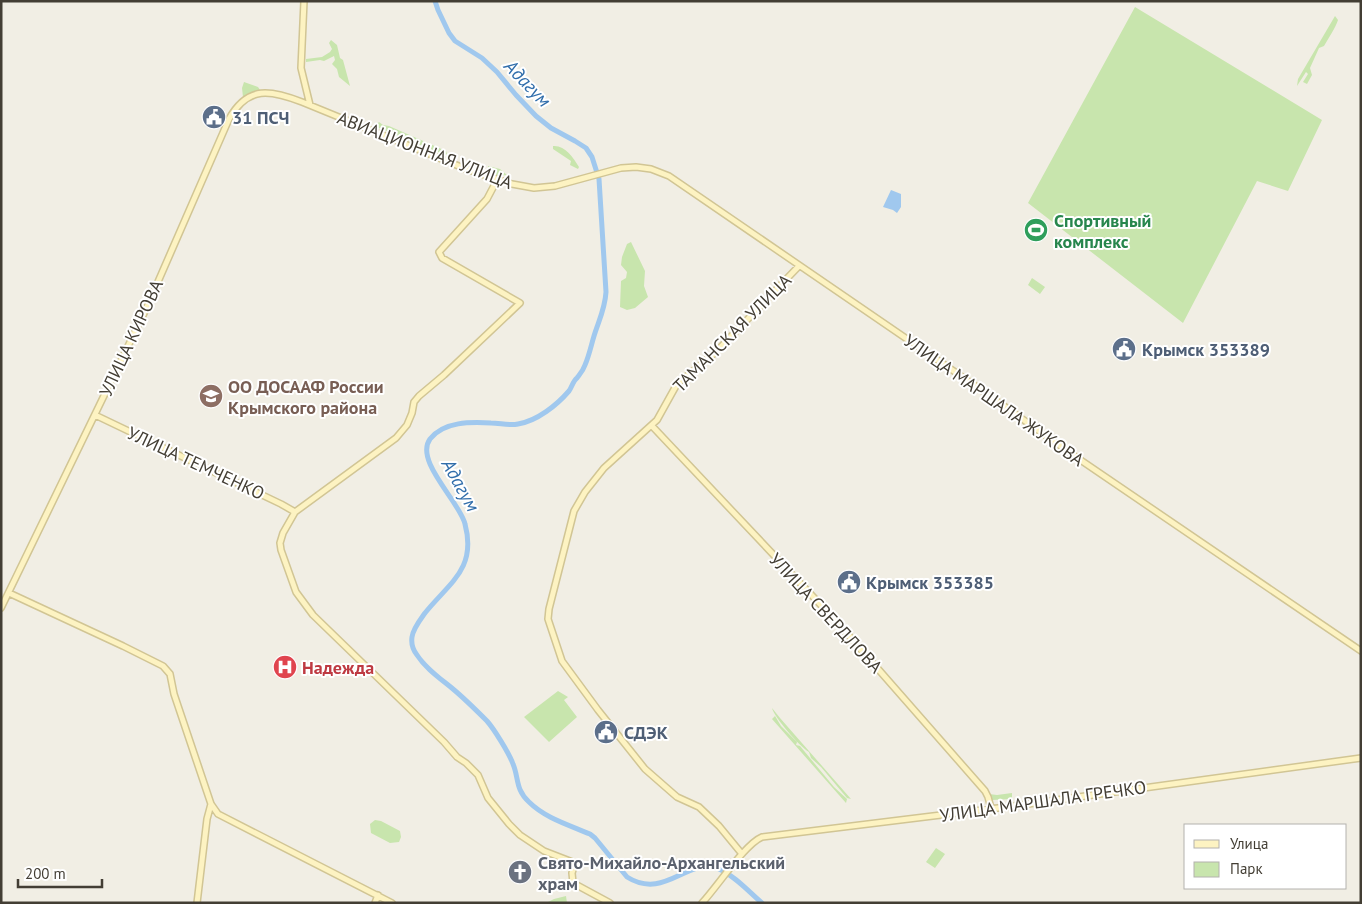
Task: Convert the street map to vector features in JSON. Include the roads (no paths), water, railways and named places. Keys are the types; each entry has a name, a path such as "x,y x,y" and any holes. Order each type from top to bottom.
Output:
{"main road":[{"path":"304,1 301,58 310,105"},
{"name":"УЛИЦА КИРОВА","path":"1,608 147,307 216,147 234,111 242,103 256,95 265,92 278,93"},
{"name":"АВИАЦИОННАЯ УЛИЦА","path":"278,93 497,180 512,184 534,188 555,186 576,182 621,168"},
{"name":"УЛИЦА МАРШАЛА ЖУКОВА","path":"621,168 644,168 669,176 1361,651"},
{"path":"497,180 487,200 439,252 442,258 520,303 414,402 407,425 396,438 295,512 283,533 280,543 281,550 296,592 309,610 444,742 456,757 478,774 488,798 520,835 544,851 575,863 572,873 573,883 610,903"},
{"name":"ТАМАНСКАЯ УЛИЦА","path":"742,854 719,826 704,812 695,805 677,797 645,769 562,661 548,619 576,507 604,468 657,420 677,384 716,352 800,266"},
{"name":"УЛИЦА ТЕМЧЕНКО","path":"95,415 295,512"},
{"name":"УЛИЦА СВЕРДЛОВА","path":"652,426 836,621 985,791 990,808"},
{"path":"9,593 163,666 170,674 174,694 215,811 221,816 392,903"},
{"name":"УЛИЦА МАРШАЛА ГРЕЧКО","path":"702,903 742,854 754,841 762,837 1361,758"},
{"path":"197,903 207,819 212,804"},
{"path":"375,903 378,895"}],"water":[{"path":"891,190 901,194 901,207 897,213 883,207"}],"waterway":[{"name":"Адагум","path":"435,1 449,33 455,41 482,58 536,116 551,128 586,148 592,157 599,179 606,292 603,309 588,358 569,391 559,402 532,420 511,425 458,424 443,429 430,439 427,448 428,458 433,470 465,524 468,540 467,553 464,564 458,574 425,613 415,628 412,640 413,649 429,669 462,697 490,725 501,741 515,769 521,793 529,802 550,817 590,834 627,877 641,883 653,884 665,882 697,868 719,869 742,884 762,903"}],"place":[{"name":"31 ПСЧ","path":"214,117"},
{"name":"Спортивный комплекс","path":"1036,230"},
{"name":"Крымск 353389","path":"1124,349"},
{"name":"ОО ДОСААФ России Крымского района","path":"211,396"},
{"name":"Крымск 353385","path":"849,582"},
{"name":"Надежда","path":"285,667"},
{"name":"СДЭК","path":"606,732"},
{"name":"Свято-Михайло-Архангельский храм","path":"520,872"}]}
